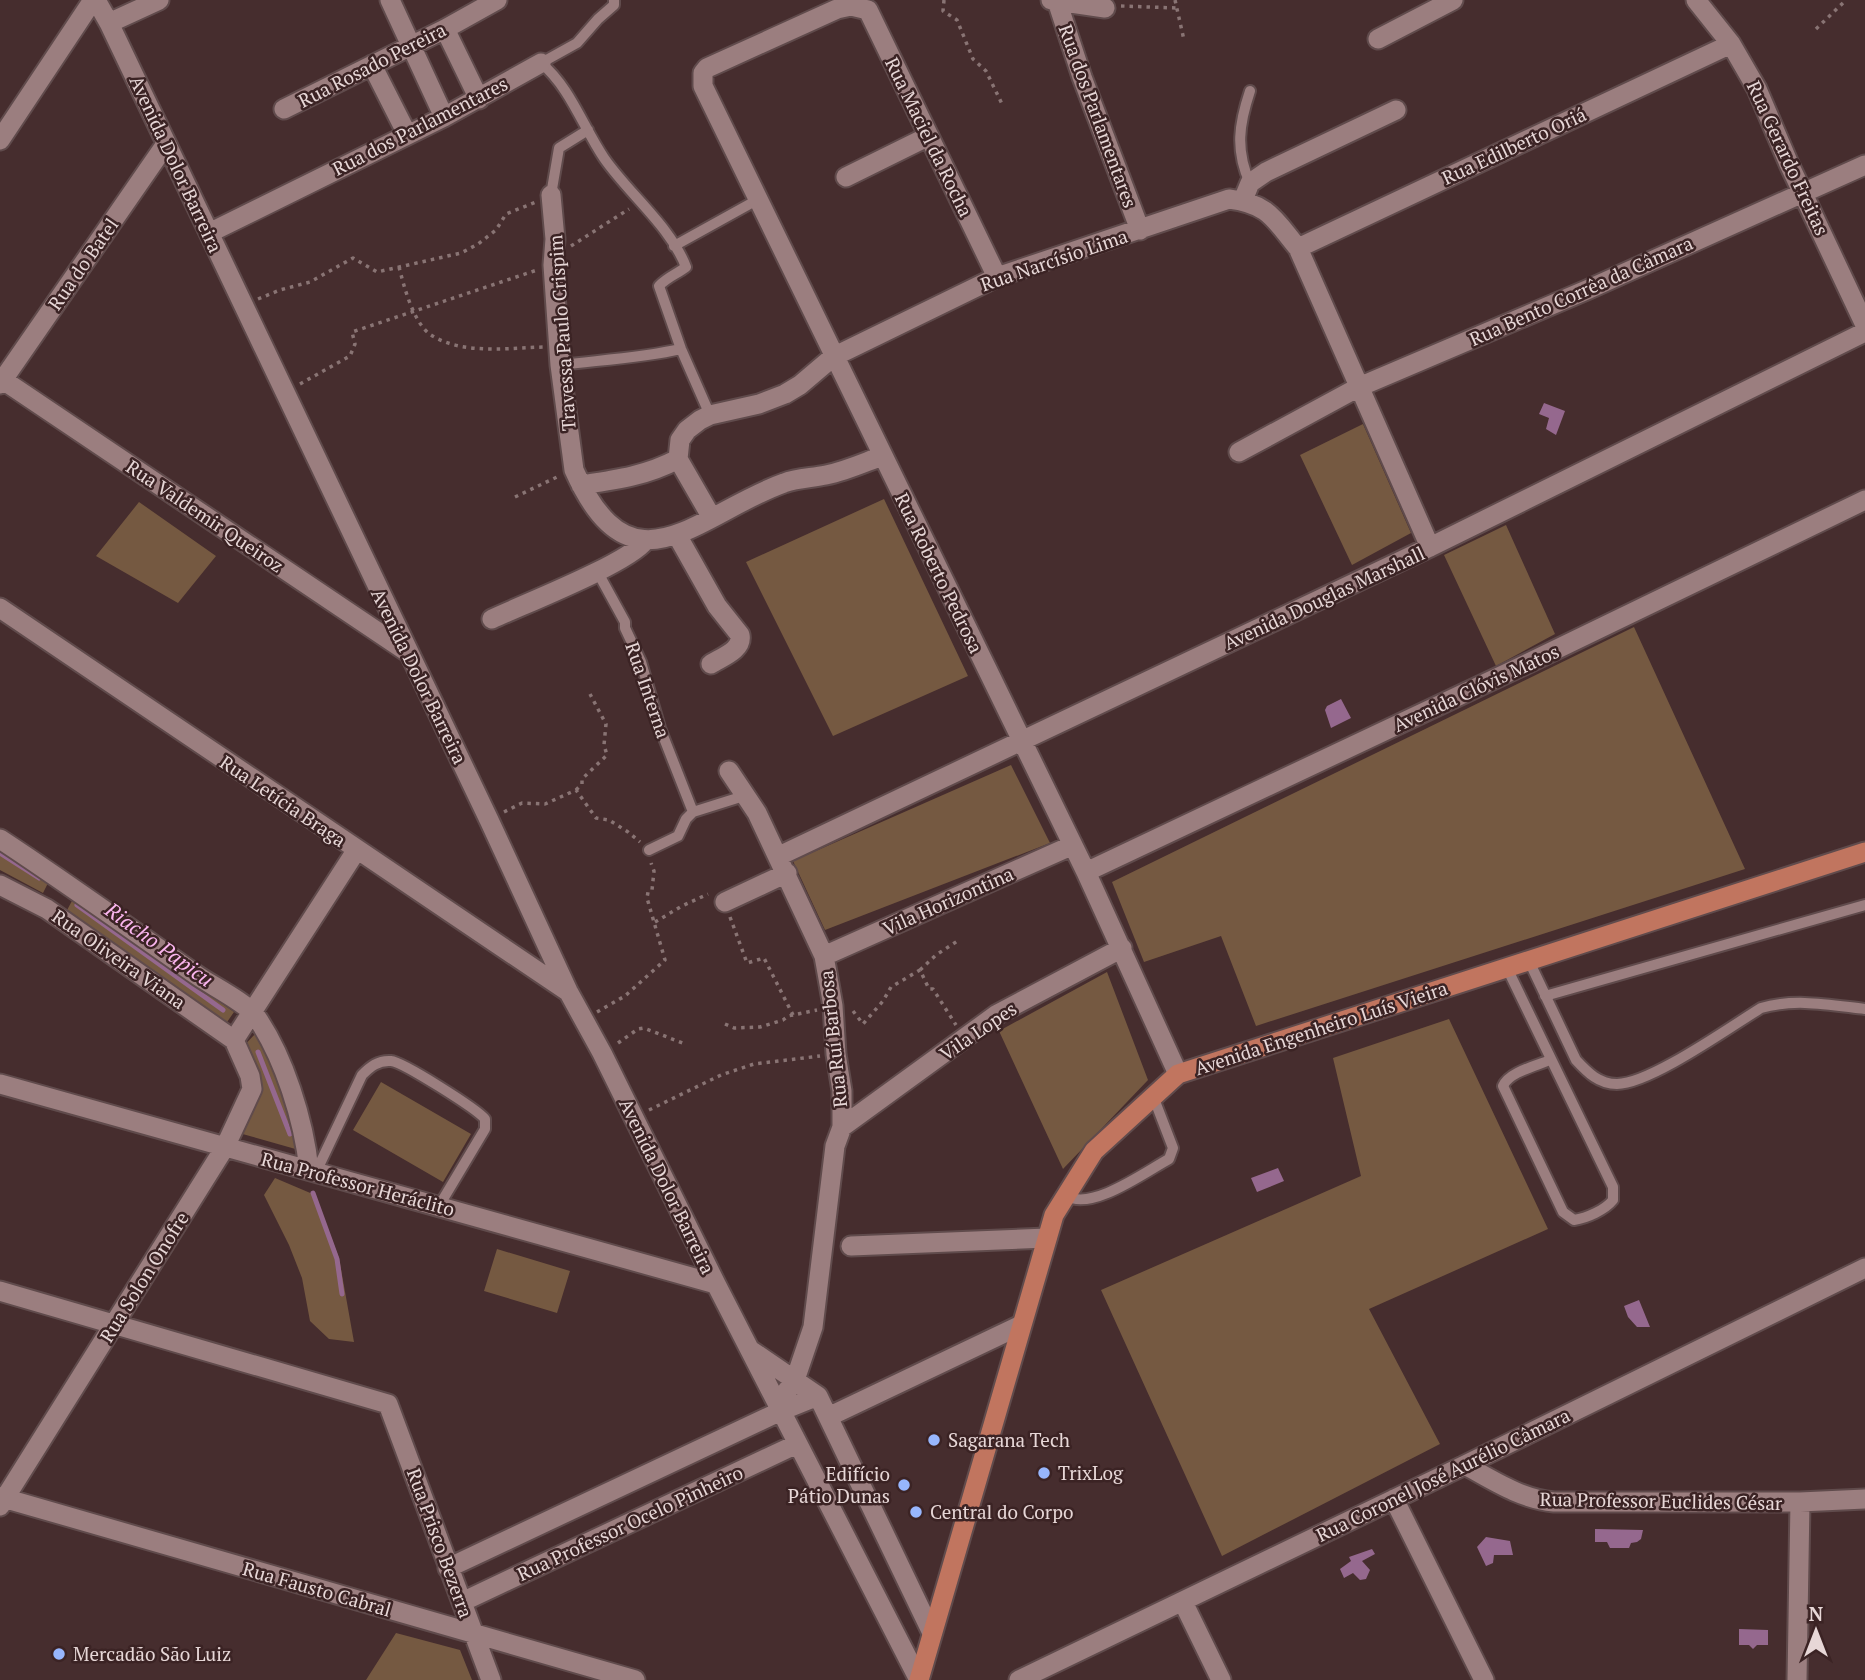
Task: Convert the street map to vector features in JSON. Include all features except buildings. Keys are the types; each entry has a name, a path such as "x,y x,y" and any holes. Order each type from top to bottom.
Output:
{"main road":[{"name":"Avenida Engenheiro Luís Vieira","path":"919,1680 1054,1215 1094,1151 1178,1074 1865,852"}],"street":[{"name":"Avenida Dolor Barreira","path":"95,0 109,23 568,991 602,1053 716,1284 919,1680"},
{"path":"0,140 95,0"},
{"path":"109,23 159,0"},
{"path":"390,0 444,117"},
{"name":"Rua Rosado Pereira","path":"284,109 445,29 497,0"},
{"path":"1378,39 1452,0"},
{"name":"Rua Gerardo Freitas","path":"1696,0 1731,44 1757,89 1865,325"},
{"name":"Rua dos Parlamentares","path":"1105,8 1054,1 1140,230"},
{"name":"Rua Roberto Pedrosa","path":"872,5 837,9 707,68 701,81 833,357 1086,872 1178,1074"},
{"name":"Rua Maciel da Rocha","path":"872,5 929,136 997,277"},
{"path":"445,29 479,99"},
{"name":"Rua Edilberto Oriá","path":"1298,248 1731,44"},
{"name":"Rua dos Parlamentares","path":"209,233 444,117 541,63"},
{"path":"372,65 407,134"},
{"path":"1396,110 1279,166 1246,192 1298,248 1430,547"},
{"path":"846,177 929,136"},
{"name":"Rua do Batel","path":"1,382 166,144"},
{"name":"Rua Bento Corrêa da Câmara","path":"1239,452 1359,387 1865,165"},
{"name":"Rua Narcísio Lima","path":"710,415 774,399 800,385 833,357 997,277 1246,192"},
{"name":"Travessa Paulo Crispim","path":"551,195 559,356 577,477"},
{"name":"Avenida Douglas Marshall","path":"725,902 783,865 1023,741 1430,547 1865,332"},
{"name":"Rua Valdemir Queiroz","path":"1,382 407,652"},
{"path":"710,415 687,430 680,440 678,459 712,518"},
{"path":"577,477 602,517 617,531 645,541 677,535 784,483 845,471 882,456"},
{"path":"577,477 640,475 678,459"},
{"name":"Avenida Clóvis Matos","path":"1086,872 1865,500"},
{"path":"677,535 717,606 742,640 740,646 711,664"},
{"path":"492,619 597,571 640,547 645,541"},
{"name":"Rua Letícia Braga","path":"0,608 568,991"},
{"name":"Rua Ruí Barbosa","path":"729,771 747,795 783,865 824,956 833,1006 842,1091 842,1127 835,1146 813,1326 795,1380 779,1408"},
{"name":"Rua Oliveira Viana","path":"0,839 253,1013 285,1076 302,1128 312,1171"},
{"name":"Vila Horizontina","path":"824,956 1073,845"},
{"path":"234,1040 356,850"},
{"path":"47,909 64,881"},
{"name":"Rua Oliveira Viana","path":"0,886 47,909 234,1040"},
{"name":"Vila Lopes","path":"842,1127 996,1015 1122,948"},
{"name":"Rua Solon Onofre","path":"2,1501 225,1147 252,1089 250,1076 234,1040"},
{"name":"Rua Professor Heráclito","path":"0,1084 716,1284"},
{"path":"851,1246 1047,1238"},
{"name":"Rua Coronel José Aurélio Câmara","path":"1019,1680 1865,1268"},
{"path":"0,1291 115,1324"},
{"name":"Rua Prisco Bezerra","path":"115,1324 384,1402 390,1406 491,1680"},
{"path":"828,1417 1021,1325"},
{"name":"Avenida Dolor Barreira","path":"749,1348 818,1396 932,1633"},
{"name":"Rua Professor Ocelo Pinheiro","path":"448,1568 779,1408 818,1396"},
{"name":"Rua Professor Ocelo Pinheiro","path":"462,1602 797,1444"},
{"name":"Rua Professor Euclides César","path":"1465,1465 1534,1500 1800,1503 1865,1499"},
{"path":"1394,1499 1484,1680"},
{"name":"Rua Fausto Cabral","path":"2,1501 635,1680"},
{"path":"1797,1680 1800,1503"},
{"path":"1183,1602 1221,1680"}],"lane":[{"name":"Rua dos Parlamentares","path":"541,63 578,43 614,5 614,0"},
{"path":"541,63 550,70 604,158 674,246 686,267 659,286 681,349 710,415"},
{"path":"1246,192 1241,164 1240,121 1250,91"},
{"name":"Travessa Paulo Crispim","path":"551,195 559,148 588,130"},
{"path":"674,246 757,200"},
{"path":"559,356 647,357 681,349"},
{"name":"Rua Interna","path":"597,571 625,622 625,628 641,662 660,728 693,812"},
{"path":"649,850 678,836 686,819 693,812 747,795"},
{"path":"1545,996 1865,905"},
{"path":"1529,961 1576,1060 1588,1074 1602,1082 1618,1084 1634,1081 1655,1072 1761,1008 1780,1003 1803,1002 1865,1009"},
{"path":"1507,968 1613,1187 1613,1200 1608,1206 1581,1219 1574,1220 1563,1212 1503,1086 1511,1077 1550,1060"},
{"path":"312,1171 362,1075 380,1062 401,1064 485,1119 485,1129 439,1206"},
{"path":"1067,1196 1074,1200 1085,1200 1100,1196 1168,1158 1173,1148 1153,1096"}],"path":[{"path":"944,0 943,11 957,20 973,59 986,71 1003,106"},
{"path":"1175,0 1184,40"},
{"path":"1816,29 1846,0"},
{"path":"1105,8 1177,8"},
{"path":"243,306 280,290 310,282 353,258 377,272 461,253 496,230 506,214 551,195"},
{"path":"284,393 350,356 355,344 352,332 412,310 434,306 553,260 640,201"},
{"path":"399,267 412,310 429,334 456,345 559,356"},
{"path":"515,497 577,477"},
{"path":"489,820 522,803 545,804 576,790 582,784 582,779 607,755 604,745 606,724 590,694"},
{"path":"576,790 596,818 628,832 649,850 654,871 652,890 648,892 647,898 665,960 625,996 583,1020"},
{"path":"654,922 682,906 719,892 747,963 764,958 793,1015"},
{"path":"829,981 863,1024 891,987 920,970 936,955 959,940"},
{"path":"920,970 929,989 933,989 966,1038"},
{"path":"725,1024 734,1028 760,1027 793,1015 833,1006"},
{"path":"602,1053 638,1029 644,1028 685,1044"},
{"path":"633,1118 721,1074 754,1064 836,1054"}],"shaded area":[{"path":"1544,403 1565,411 1556,435 1546,429 1549,418 1539,414"},
{"path":"1363,424 1411,533 1352,565 1300,455"},
{"path":"884,499 968,676 833,736 746,562"},
{"path":"139,502 216,556 178,603 96,556"},
{"path":"1506,525 1555,634 1496,666 1444,555"},
{"path":"1634,627 1745,869 1256,1026 1221,936 1144,962 1112,882"},
{"path":"1341,699 1351,718 1331,728 1325,710 1327,706"},
{"path":"1011,765 1050,843 825,930 793,861"},
{"path":"0,850 49,881 43,893 0,870"},
{"path":"73,899 234,1012 225,1025 66,912"},
{"path":"1107,972 1148,1080 1063,1169 999,1031"},
{"path":"1449,1019 1548,1229 1369,1309 1440,1444 1222,1556 1101,1290 1361,1176 1333,1058"},
{"path":"258,1031 306,1152 239,1133 255,1078 238,1052"},
{"path":"381,1082 471,1134 443,1182 353,1130"},
{"path":"1278,1168 1284,1181 1257,1192 1251,1178"},
{"path":"275,1178 315,1195 339,1258 354,1342 329,1339 310,1321 302,1278 264,1195"},
{"path":"497,1249 570,1271 557,1313 484,1291"},
{"path":"1639,1300 1650,1327 1637,1327 1628,1317 1624,1306"},
{"path":"1595,1529 1643,1530 1641,1539 1631,1543 1629,1548 1610,1548 1607,1542 1595,1542"},
{"path":"1486,1537 1510,1541 1513,1555 1494,1555 1493,1563 1486,1566 1477,1547"},
{"path":"1372,1549 1375,1554 1362,1561 1370,1570 1366,1579 1360,1580 1353,1573 1344,1578 1340,1569 1351,1561 1349,1557"},
{"path":"1739,1629 1768,1630 1768,1645 1757,1645 1753,1649 1749,1645 1739,1645"},
{"path":"396,1633 460,1650 472,1680 366,1680"}],"waterway":[{"name":"Riacho Papicu","path":"0,853 39,878"},
{"name":"Riacho Papicu","path":"77,905 223,1010"},
{"name":"Riacho Papicu","path":"258,1052 290,1134"},
{"name":"Riacho Papicu","path":"313,1193 337,1259 342,1294"}],"place":[{"name":"Sagarana Tech","path":"934,1440"},
{"name":"TrixLog","path":"1044,1473"},
{"name":"Edifício Pátio Dunas","path":"904,1485"},
{"name":"Central do Corpo","path":"916,1512"},
{"name":"Mercadão São Luiz","path":"59,1654"}]}
